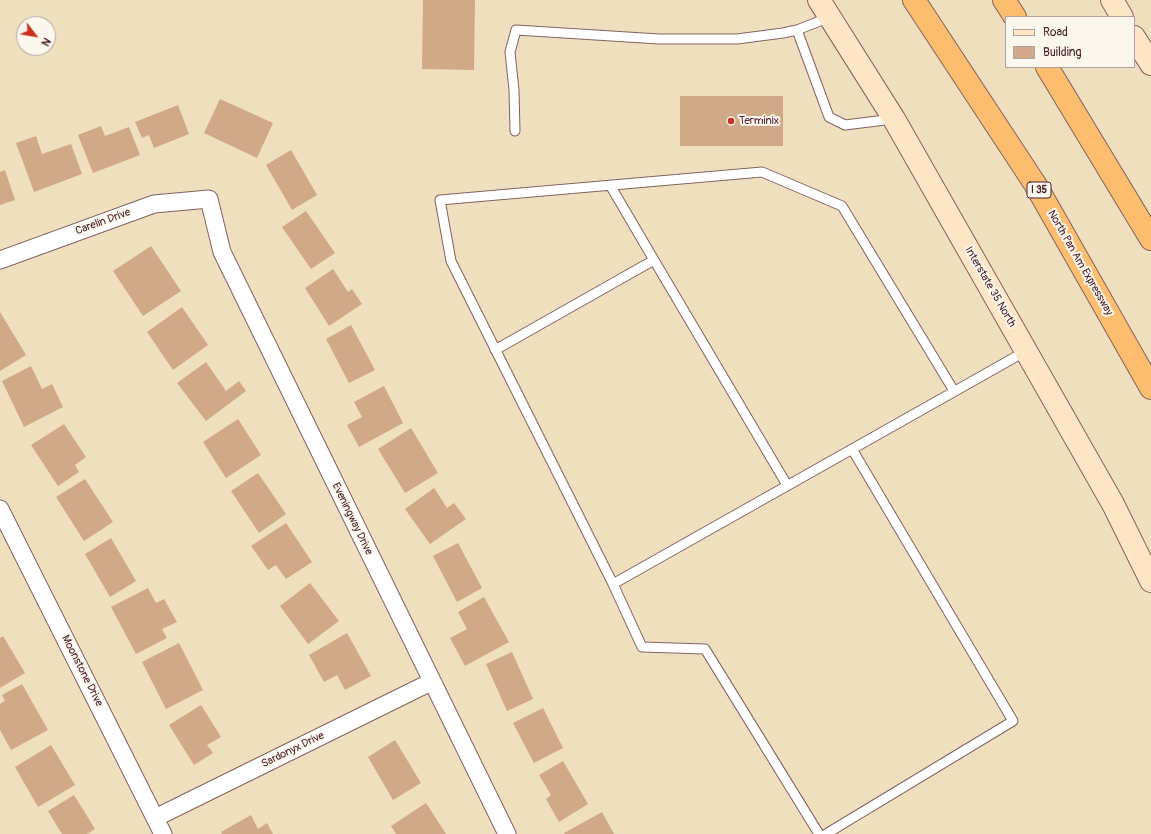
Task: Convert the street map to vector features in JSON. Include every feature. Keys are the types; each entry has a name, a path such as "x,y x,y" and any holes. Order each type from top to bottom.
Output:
{"highway":[{"name":"North Pan Am Expressway","path":"914,0 1035,184 1151,388"},
{"path":"1004,0 1014,16"},
{"path":"1048,68 1151,239"}],"main road":[{"path":"1112,0 1121,16"},
{"name":"Interstate 35 North","path":"824,8 894,119 1112,504 1151,581"},
{"path":"1135,39 1151,64"}],"street":[{"name":"Carelin Drive","path":"0,260 154,204 209,199"},
{"name":"Eveningway Drive","path":"209,199 222,252 506,834"},
{"name":"Moonstone Drive","path":"0,509 163,834"},
{"name":"Sardonyx Drive","path":"155,818 431,682"}],"lane":[{"path":"515,131 514,90 510,52 516,30 659,39 737,39 797,30 824,8"},
{"path":"797,30 829,117 845,125 894,119"},
{"path":"819,834 705,649 642,647 613,584 451,262 440,200 762,172 842,206 954,391"},
{"path":"610,185 787,485"},
{"path":"495,350 654,260"},
{"path":"613,584 1026,351"},
{"path":"826,834 1013,721 852,449"}],"building":[{"path":"423,0 475,0 474,70 422,69"},
{"name":"Terminix","path":"680,96 783,96 783,146 680,146"},
{"path":"220,99 273,123 257,158 204,133"},
{"path":"178,105 189,134 154,148 149,135 142,138 135,122"},
{"path":"101,126 105,136 129,127 140,155 93,173 78,135"},
{"path":"36,136 42,154 71,144 82,174 34,192 16,143"},
{"path":"291,150 317,195 292,210 266,165"},
{"path":"5,170 15,200 0,205 0,172"},
{"path":"306,211 335,253 311,269 282,227"},
{"path":"151,246 181,291 143,316 113,271"},
{"path":"333,269 348,292 352,289 362,304 329,326 305,288"},
{"path":"182,307 208,345 173,370 147,332"},
{"path":"0,312 26,355 0,371"},
{"path":"351,325 375,370 349,383 326,339"},
{"path":"206,362 226,391 239,381 246,391 206,421 177,383"},
{"path":"31,366 42,389 52,384 63,407 24,427 2,381"},
{"path":"384,386 403,423 359,447 347,425 362,417 354,402"},
{"path":"238,419 261,455 226,478 203,442"},
{"path":"64,424 86,457 75,465 79,472 58,486 31,445"},
{"path":"411,428 438,473 405,493 378,449"},
{"path":"258,473 286,514 259,533 231,491"},
{"path":"85,479 113,522 84,541 56,497"},
{"path":"434,488 447,508 454,503 466,519 430,544 405,509"},
{"path":"286,523 312,562 286,579 276,565 268,570 251,546"},
{"path":"111,538 136,581 110,597 85,554"},
{"path":"458,543 482,588 457,602 433,556"},
{"path":"310,583 339,621 308,644 280,606"},
{"path":"148,588 156,603 164,599 177,622 162,629 167,638 136,654 111,607"},
{"path":"484,597 509,642 465,666 450,638 467,629 458,612"},
{"path":"347,633 371,676 345,690 337,675 324,682 309,655"},
{"path":"3,636 25,673 0,688 0,638"},
{"path":"179,643 203,690 166,709 142,662"},
{"path":"512,652 533,699 507,711 486,664"},
{"path":"22,684 48,730 11,750 0,730 0,704 5,701 2,695"},
{"path":"201,705 221,737 207,745 213,753 194,765 169,725"},
{"path":"543,708 563,748 534,763 513,723"},
{"path":"395,740 421,783 393,800 368,757"},
{"path":"51,745 75,785 38,807 15,767"},
{"path":"563,761 588,804 559,822 546,799 551,795 539,775"},
{"path":"74,795 95,829 87,834 62,834 48,811"},
{"path":"426,803 446,834 396,834 391,826"},
{"path":"602,812 614,834 564,833"},
{"path":"251,815 258,829 267,823 273,834 222,834 221,832"}],"place":[{"name":"Terminix","path":"731,121"}]}
